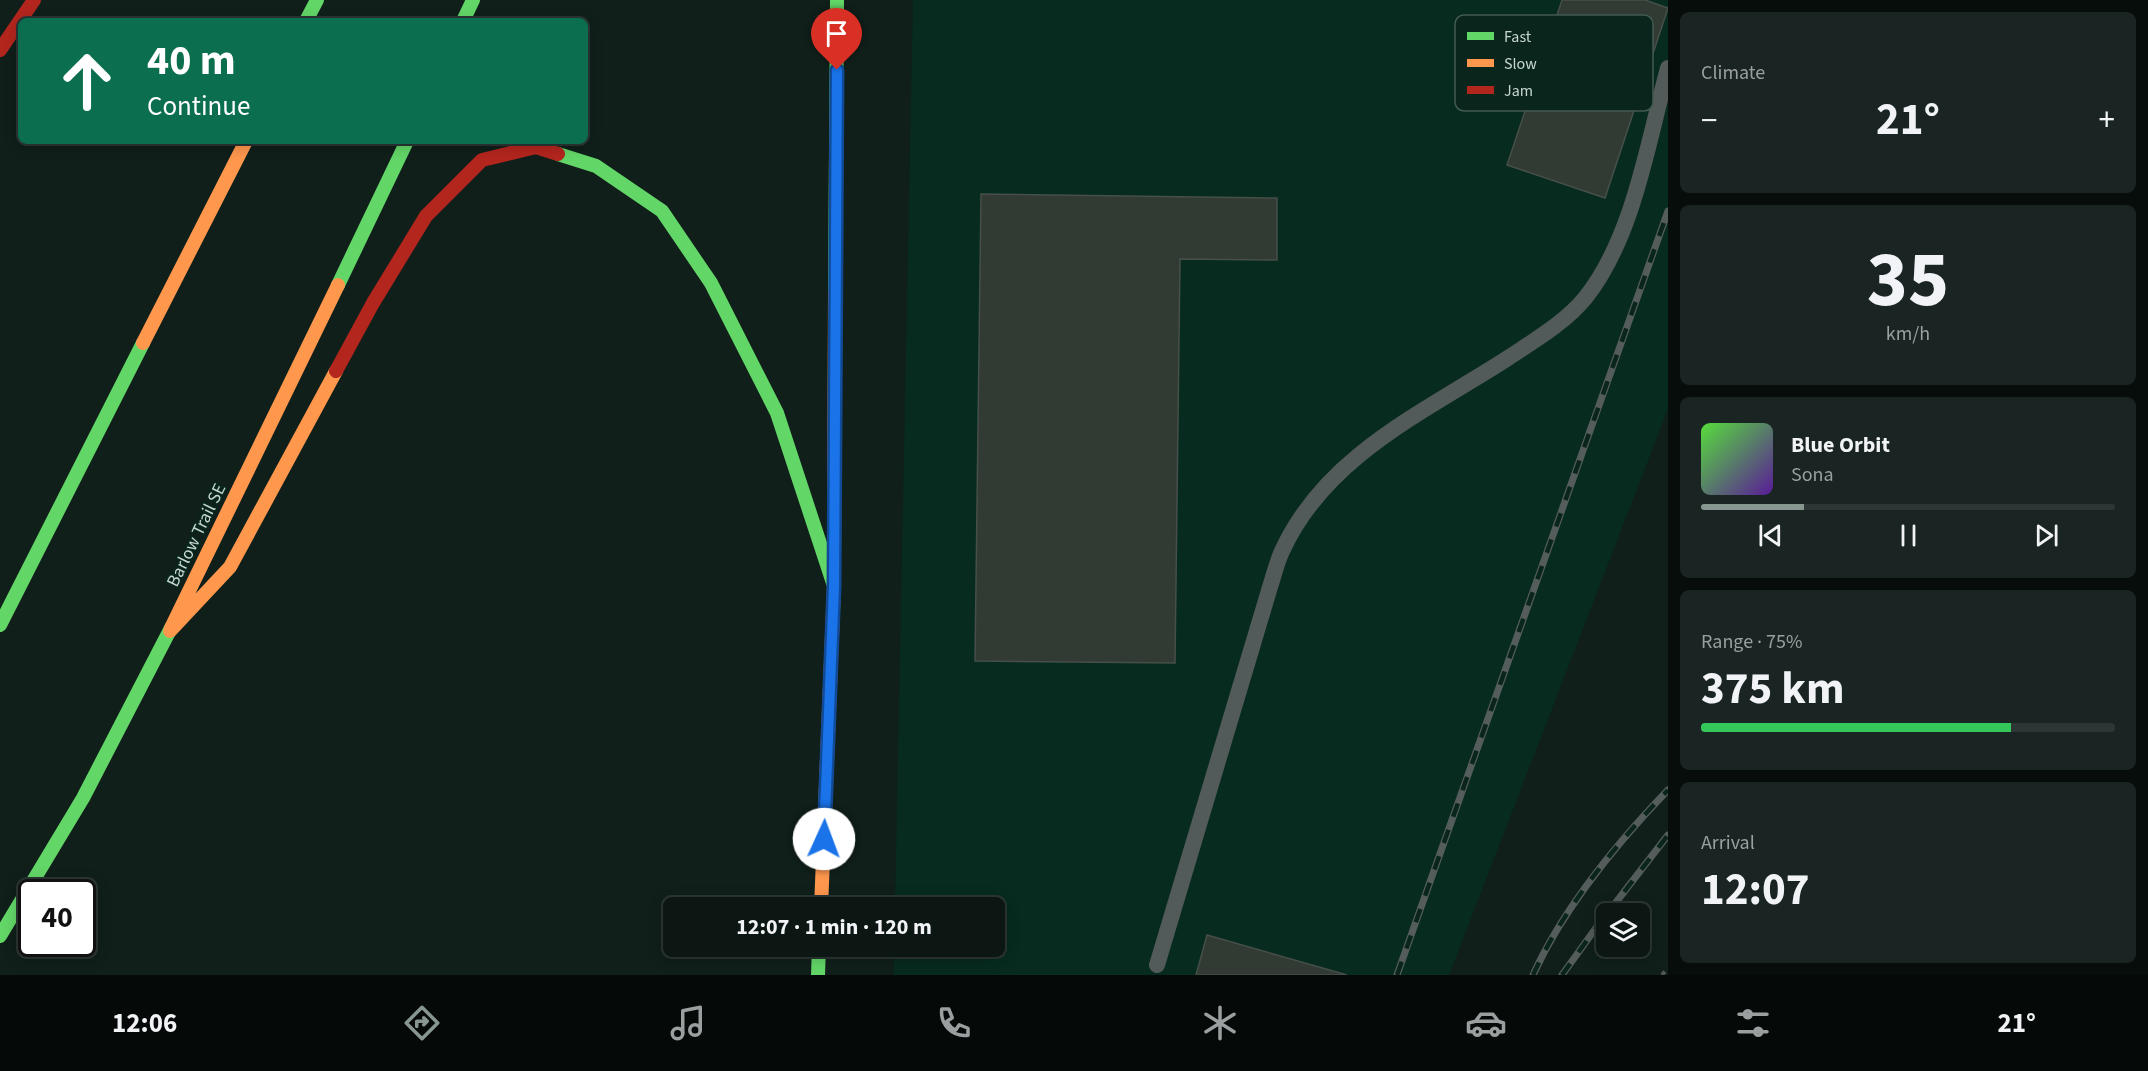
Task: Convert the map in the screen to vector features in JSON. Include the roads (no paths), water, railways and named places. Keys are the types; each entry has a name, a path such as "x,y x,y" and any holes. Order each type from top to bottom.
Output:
{"main road":[{"path":"22,18 34,0"},
{"path":"308,18 317,0"},
{"path":"464,18 473,0"},
{"path":"821,897 834,586 837,0"},
{"path":"0,50 18,24"},
{"path":"0,625 244,144"},
{"name":"Barlow Trail SE","path":"0,936 83,798 170,631 406,144"},
{"path":"170,631 230,567 373,303 426,216 482,160 536,147 596,166 662,212 705,274 777,413 834,586"},
{"path":"818,975 819,957"}],"lane":[{"path":"1157,965 1270,587 1282,550 1299,519 1323,487 1401,423 1535,340 1584,299 1605,269 1622,230 1668,68"}],"railway":[{"path":"1397,975 1668,211"},
{"path":"1533,975 1560,925 1593,877 1629,832 1668,790"},
{"path":"1615,903 1668,835"},
{"path":"1562,975 1596,928"}]}
